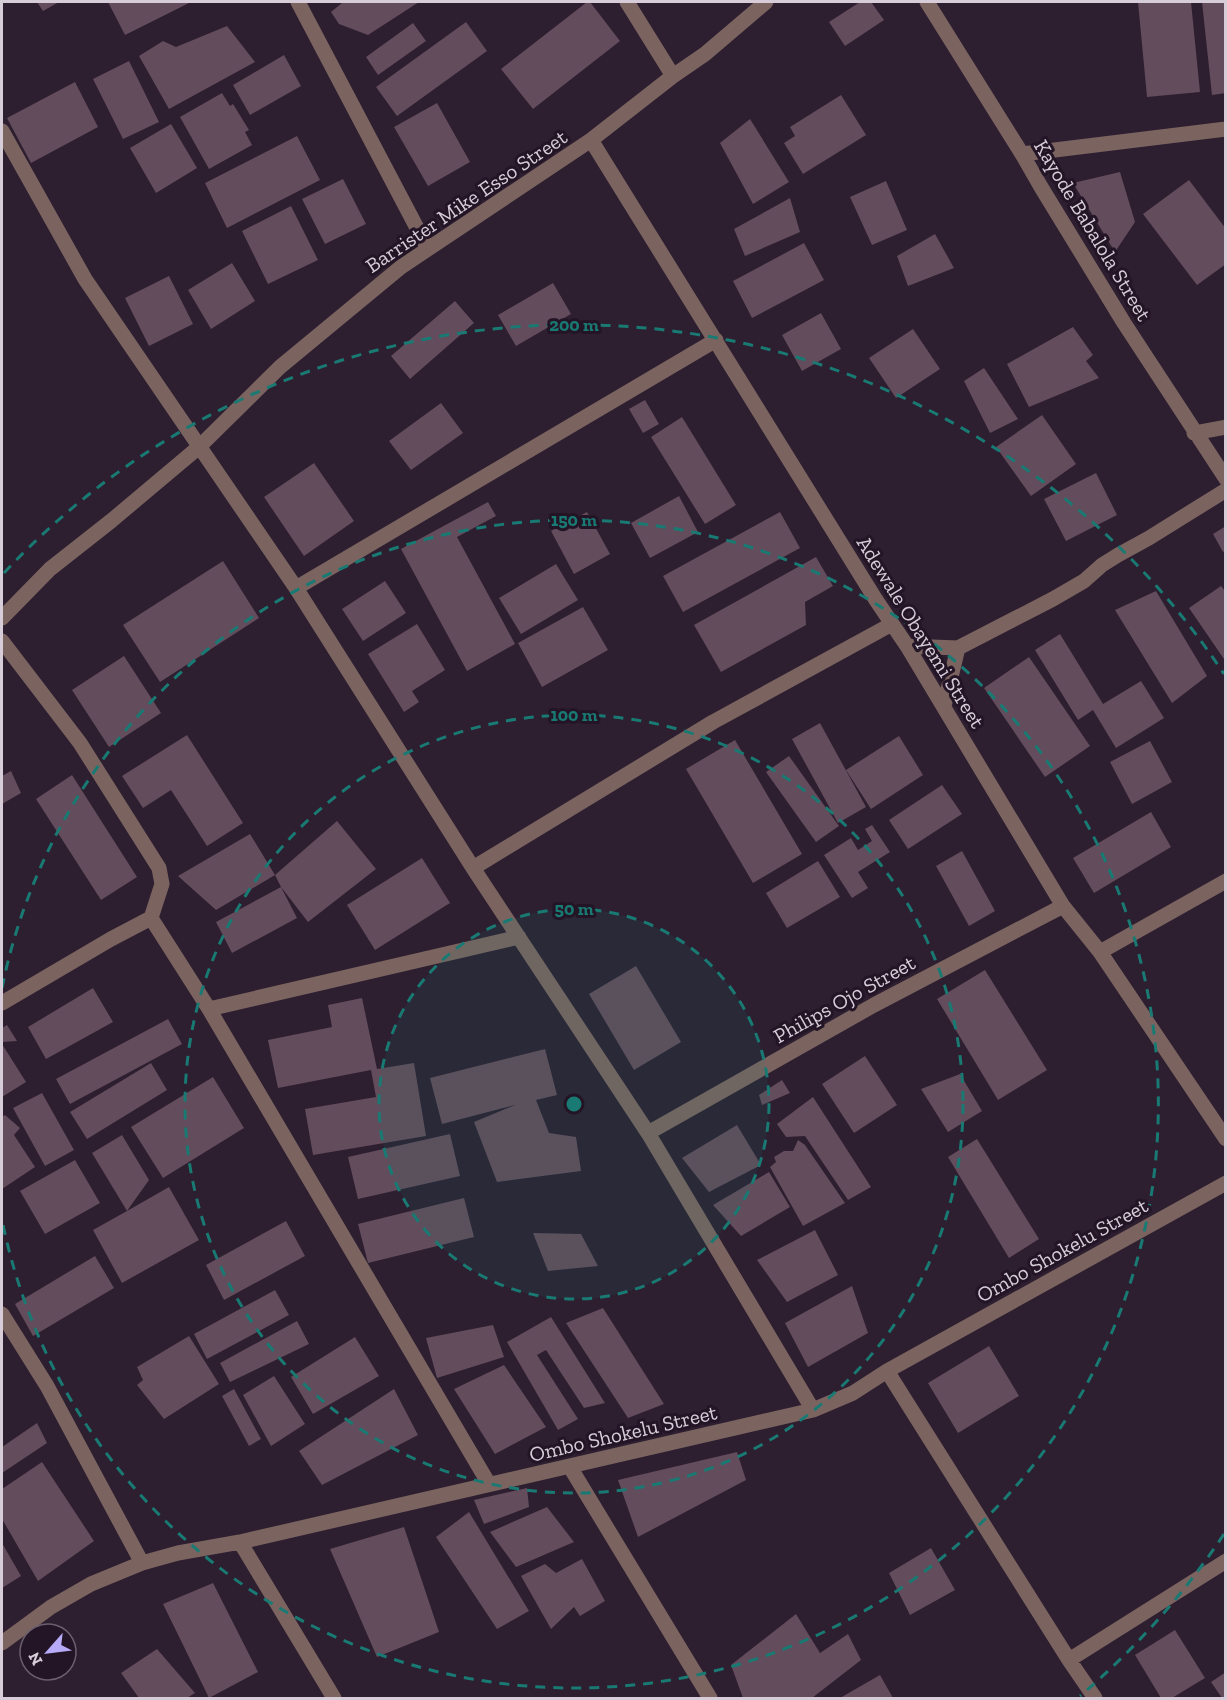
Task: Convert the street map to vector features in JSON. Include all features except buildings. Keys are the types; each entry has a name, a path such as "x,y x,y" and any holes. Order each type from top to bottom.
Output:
{"street":[{"path":"298,2 427,248"},
{"path":"627,2 673,76"},
{"name":"Barrister Mike Esso Street","path":"2,618 50,569 199,447 280,367 400,267 591,140 705,54 766,2"},
{"name":"Kayode Babalola Street","path":"927,2 1124,322 1226,479"},
{"path":"1022,154 1226,129"},
{"path":"2,131 85,279 296,588 473,868 648,1133 813,1410"},
{"name":"Adewale Obayemi Street","path":"591,140 892,624 908,646 1063,906 1100,952 1226,1139"},
{"path":"296,588 716,340"},
{"path":"1194,432 1226,427"},
{"path":"908,646 958,648 1084,581 1110,560 1226,490"},
{"path":"473,868 712,722 892,624"},
{"path":"2,641 80,743 159,868 162,884 151,918 2,1003"},
{"path":"944,706 958,648"},
{"path":"1100,952 1226,881"},
{"name":"Philips Ojo Street","path":"648,1133 874,1005 1063,906"},
{"path":"151,918 209,1009 489,1484"},
{"path":"209,1009 519,937"},
{"name":"Ombo Shokelu Street","path":"2,1643 51,1607 91,1584 142,1563 813,1410 853,1393 886,1371 1226,1183"},
{"path":"2,1314 47,1386 142,1563"},
{"path":"886,1371 1095,1698"},
{"path":"570,1467 710,1698"},
{"path":"240,1542 334,1698"},
{"path":"1069,1660 1226,1561"}]}
